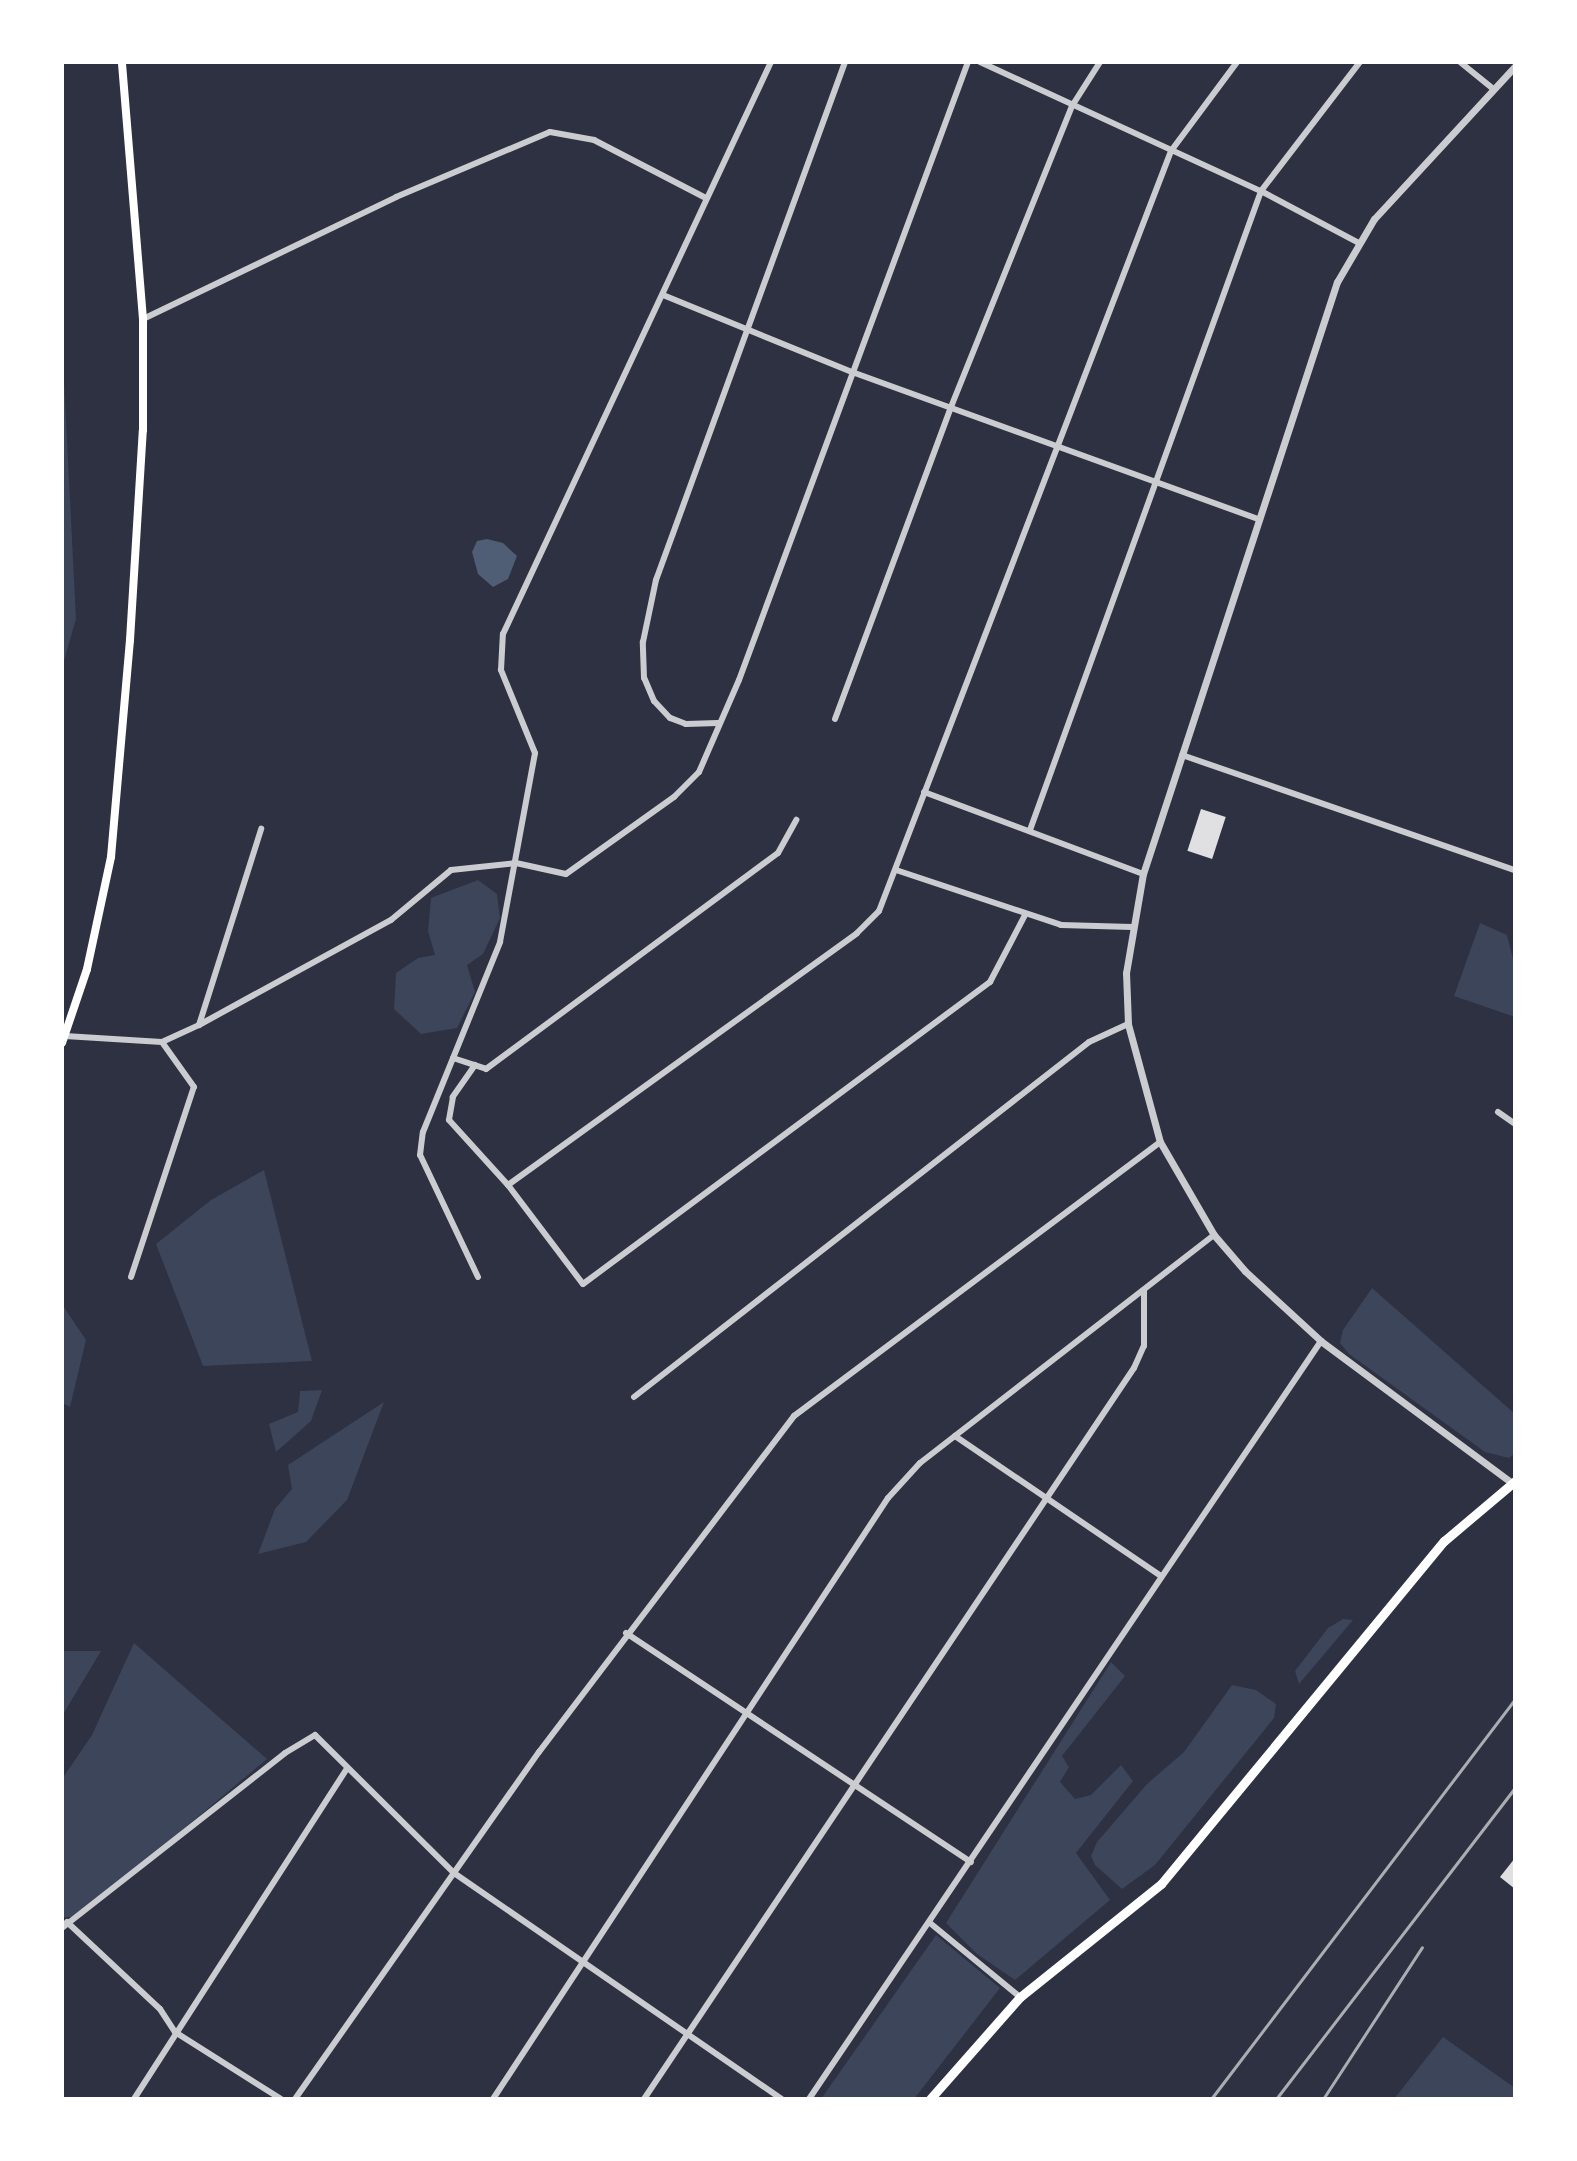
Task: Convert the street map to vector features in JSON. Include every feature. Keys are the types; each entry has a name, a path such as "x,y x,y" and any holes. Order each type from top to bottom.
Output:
{"main road":[{"path":"63,1039 98,923 118,804 143,430 143,319 122,62"},
{"path":"930,2099 1020,1997 1161,1884 1398,1593 1466,1519 1513,1482"}],"street":[{"path":"478,1277 420,1155 423,1132 500,942 535,753 501,670 503,634 771,62"},
{"path":"718,723 686,724 670,718 654,701 644,678 643,642 656,580 845,62"},
{"path":"63,1039 162,1042 391,920 451,870 516,863 566,874 691,780 739,680 968,62"},
{"path":"980,62 1261,191 1357,242"},
{"path":"835,719 951,407 1072,106 1100,62"},
{"path":"508,1185 857,933 879,911 1055,444 1171,151 1237,62"},
{"path":"1030,830 1261,191 1360,62"},
{"path":"1460,62 1491,87"},
{"path":"1513,1482 1321,1341 1245,1271 1214,1235 1160,1142 1128,1024 1126,973 1143,874 1337,282 1357,242 1491,87 1515,66"},
{"path":"143,319 396,197 550,132 594,140 706,198"},
{"path":"663,295 745,331 852,372 1260,520"},
{"path":"1182,755 1515,870"},
{"path":"924,792 1143,874"},
{"path":"453,1058 486,1069 778,853 796,820"},
{"path":"199,1025 226,952 261,829"},
{"path":"896,870 1061,925 1132,927"},
{"path":"475,1065 453,1097 449,1120 508,1185 583,1284 990,982 1025,915"},
{"path":"634,1397 1089,1042 1128,1024"},
{"path":"131,1277 194,1087 162,1042"},
{"path":"1498,1112 1515,1124"},
{"path":"295,2099 626,1633 794,1416 1160,1142"},
{"path":"493,2099 888,1498 955,1436 1214,1235"},
{"path":"644,2099 1046,1502 1144,1346 1144,1290"},
{"path":"809,2099 1321,1341"},
{"path":"955,1436 1046,1502 1161,1576"},
{"path":"626,1633 971,1862"},
{"path":"281,2099 175,2032 160,2009 64,1925 285,1753 315,1735 454,1873 580,1964 689,2033 782,2099"},
{"path":"134,2099 347,1769"},
{"path":"930,1923 1020,1997"}],"shaded area":[{"path":"62,340 76,619 62,668"},
{"path":"487,539 503,543 517,556 508,579 493,587 478,574 472,552 477,541"},
{"path":"478,880 497,894 500,918 483,954 467,965 475,992 457,1028 421,1034 394,1009 396,973 418,958 435,955 428,931 431,898"},
{"path":"1480,923 1507,935 1515,967 1515,1017 1454,996"},
{"path":"264,1170 312,1361 203,1366 156,1244 211,1200"},
{"path":"1372,1288 1515,1414 1515,1453 1509,1458 1485,1452 1349,1354 1340,1343 1343,1330"},
{"path":"62,1304 86,1340 70,1407 62,1403"},
{"path":"322,1390 311,1421 276,1452 269,1424 298,1412 300,1391"},
{"path":"384,1402 347,1500 306,1542 258,1554 275,1509 292,1489 288,1465"},
{"path":"1343,1619 1353,1620 1299,1684 1295,1671 1328,1628"},
{"path":"134,1643 267,1759 78,1917 62,1917 62,1779 92,1735"},
{"path":"62,1651 101,1651 62,1716"},
{"path":"1111,1662 1125,1676 1062,1756 1069,1767 1060,1782 1075,1799 1091,1795 1121,1765 1133,1781 1076,1853 1110,1900 1015,1980 977,1954 946,1923"},
{"path":"1232,1685 1256,1690 1276,1704 1274,1718 1155,1865 1122,1889 1095,1865 1091,1856 1097,1842 1147,1784 1184,1752"},
{"path":"936,1935 1000,1988 914,2099 821,2099"},
{"path":"1443,2037 1515,2088 1515,2099 1394,2099"}],"building":[{"path":"1201,809 1226,817 1212,859 1187,851"},
{"path":"1515,1858 1515,1889 1500,1877"}],"railway":[{"path":"1211,2099 1515,1699"},
{"path":"1276,2099 1515,1787"},
{"path":"1323,2099 1422,1947"}]}
